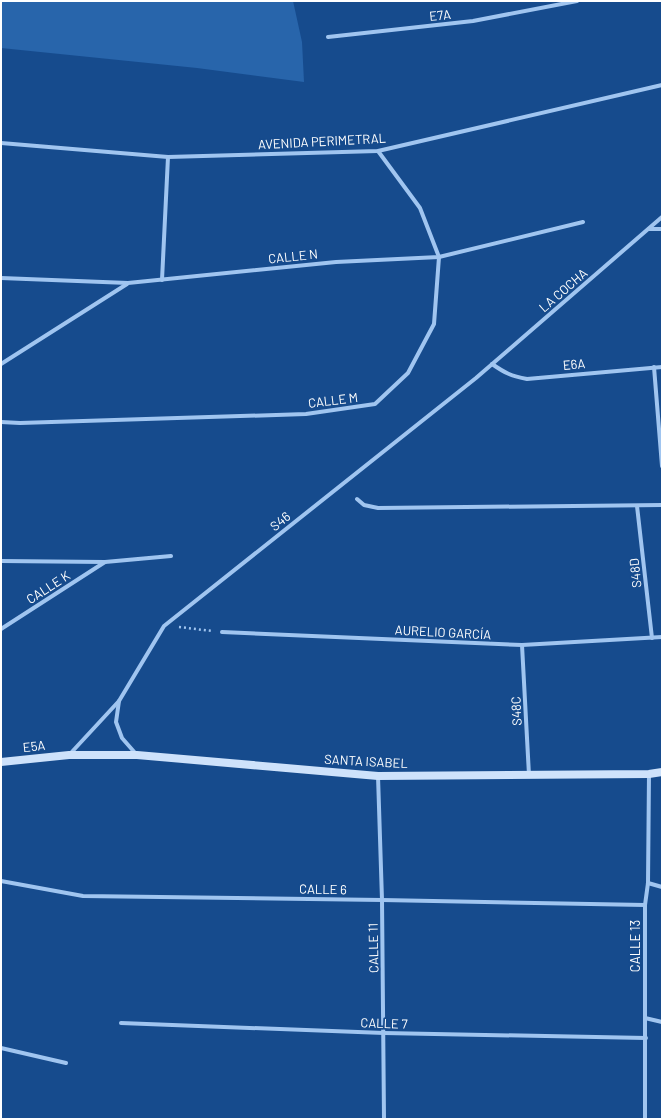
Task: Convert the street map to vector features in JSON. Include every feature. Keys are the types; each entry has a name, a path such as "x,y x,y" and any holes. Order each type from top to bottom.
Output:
{"street":[{"name":"E7A","path":"328,37 473,21 577,1"},
{"name":"AVENIDA PERIMETRAL","path":"1,143 168,157 378,151 662,85"},
{"name":"CALLE M","path":"1,422 20,423 306,414 375,404 408,373 434,324 439,257 420,208 378,151"},
{"path":"162,280 168,157"},
{"name":"LA COCHA","path":"476,378 662,217"},
{"name":"CALLE N","path":"1,278 128,283 336,262 439,257 583,222"},
{"path":"649,229 662,229"},
{"path":"1,364 128,283"},
{"name":"E6A","path":"492,364 504,373 514,377 527,379 662,367"},
{"path":"654,367 662,466"},
{"name":"S46","path":"69,755 119,701 164,626 476,378"},
{"path":"357,500 364,505 378,508 662,505"},
{"name":"S48D","path":"637,506 652,638"},
{"name":"CALLE K","path":"1,561 105,562 171,556"},
{"name":"CALLE K","path":"1,629 105,562"},
{"name":"AURELIO GARCÍA","path":"222,632 522,645 662,637"},
{"name":"S48C","path":"522,645 529,775"},
{"name":"S46","path":"119,701 116,722 122,738 137,756"},
{"name":"SANTA ISABEL","path":"69,755 137,756 378,776 649,774 662,772"},
{"name":"E5A","path":"1,762 69,755"},
{"name":"CALLE 13","path":"645,1119 646,905 648,883 649,774"},
{"name":"CALLE 11","path":"378,776 382,900 384,1119"},
{"name":"CALLE 6","path":"1,882 83,896 646,905"},
{"path":"648,883 662,887"},
{"path":"645,1018 662,1022"},
{"name":"CALLE 7","path":"121,1022 384,1033 646,1038"},
{"path":"1,1048 66,1064"}],"path":[{"path":"164,626 222,632"}],"shaded area":[{"path":"1,1 293,1 302,42 304,82 197,68 1,48"}]}
